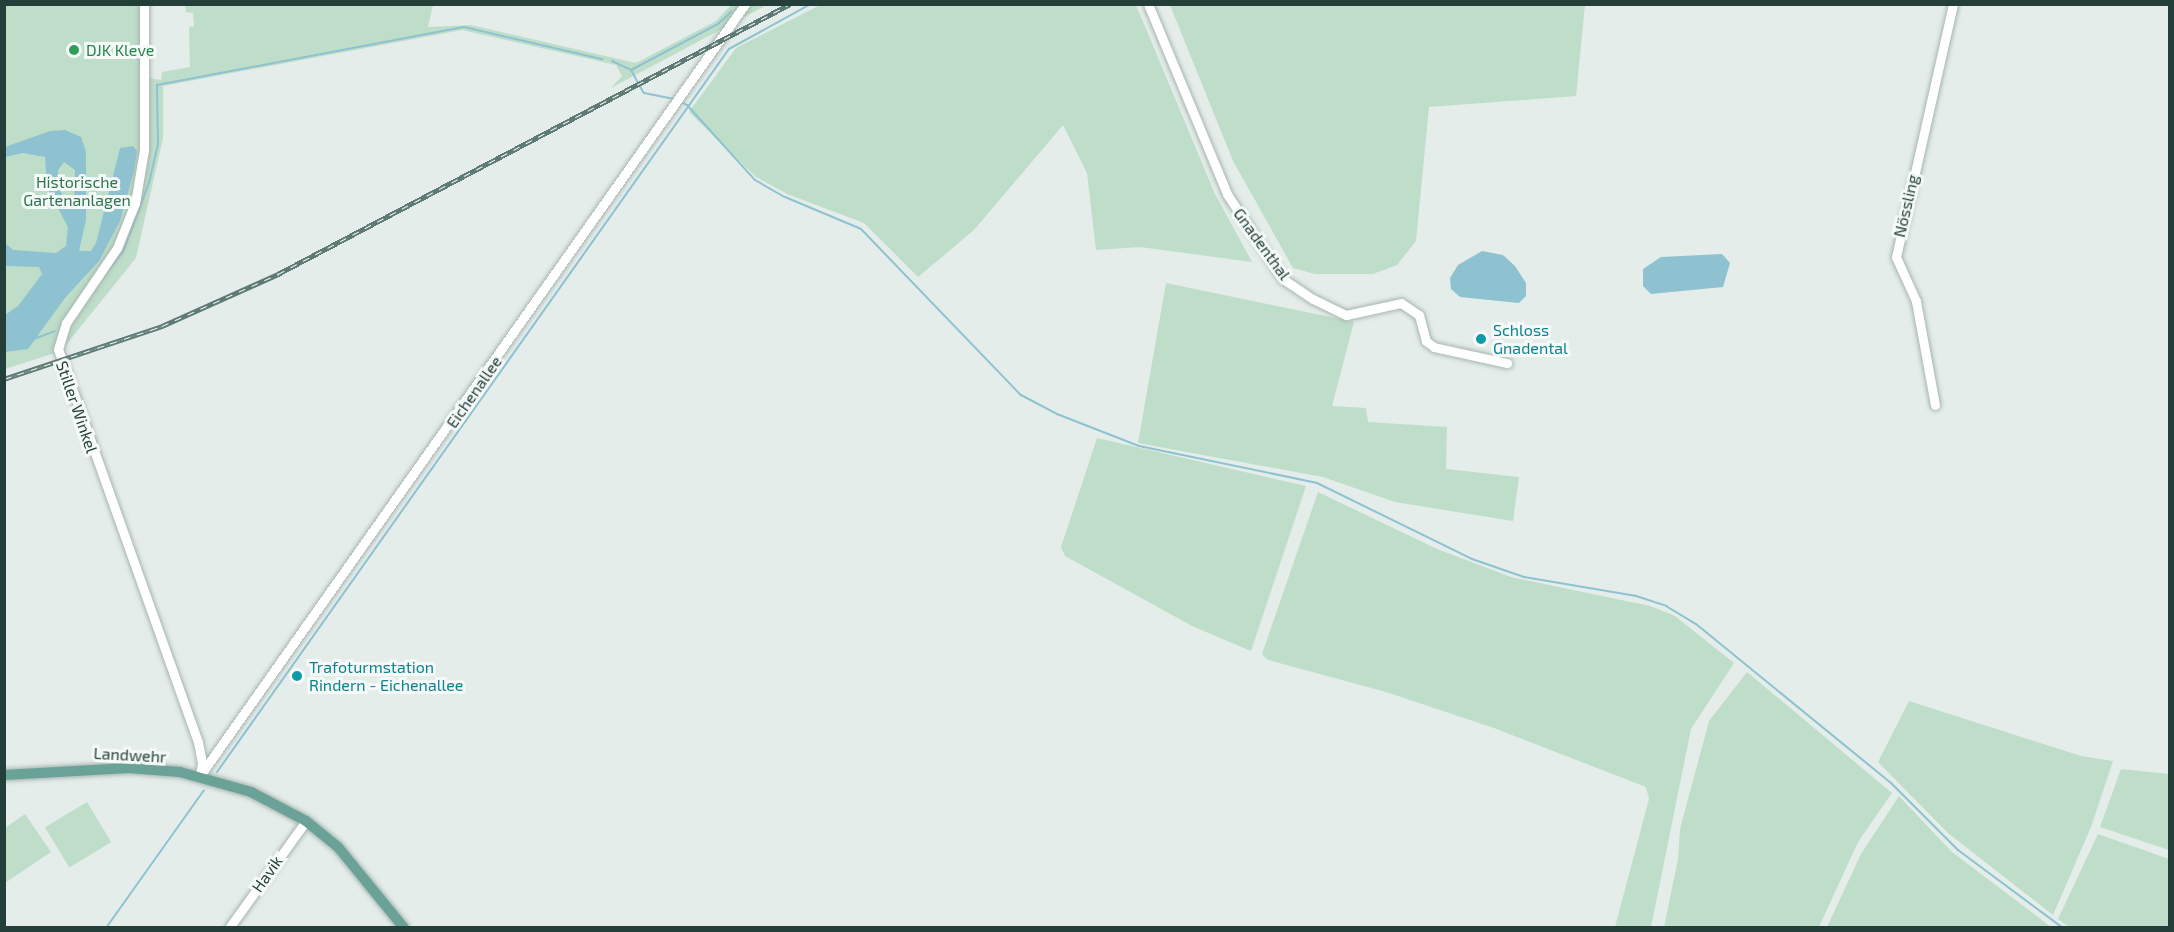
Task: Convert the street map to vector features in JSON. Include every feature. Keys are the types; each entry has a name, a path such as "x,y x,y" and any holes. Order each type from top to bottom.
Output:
{"main road":[{"name":"Landwehr","path":"4,775 101,766 199,777 251,792 306,821 363,874 404,927"}],"street":[{"name":"Stiller Winkel","path":"144,4 144,150 135,203 117,248 66,323 58,349 198,742 202,763 199,777"},
{"name":"Eichenallee","path":"199,777 681,101 745,4"},
{"name":"Gnadenthal","path":"1148,4 1227,194 1283,279 1313,299 1346,315 1358,315 1401,303 1419,315 1426,341 1434,347 1507,363"},
{"name":"Nössling","path":"1935,405 1919,313 1896,257 1953,4"},
{"name":"Havik","path":"230,927 306,821"}],"green space":[{"name":"Historische Gartenanlagen","path":"4,5 140,5 143,77 161,80 162,72 190,67 189,27 194,26 193,13 186,12 185,5 433,5 428,27 471,25 636,63 716,21 731,5 767,5 611,88 622,76 616,65 462,30 163,86 163,138 136,258 61,351 5,369"},
{"path":"820,5 1136,5 1215,194 1252,262 1140,247 1096,250 1087,173 1063,125 974,230 918,277 864,223 787,194 756,177 689,112 736,48"},
{"path":"1170,5 1585,5 1576,96 1429,107 1416,241 1397,265 1373,274 1315,274 1293,268 1233,161"},
{"path":"1166,283 1354,322 1332,406 1366,408 1368,422 1447,427 1446,469 1519,477 1513,521 1395,502 1323,477 1138,443"},
{"path":"1097,438 1306,486 1251,651 1192,626 1065,556 1061,547"},
{"path":"1318,492 1437,549 1511,577 1650,606 1675,616 1734,663 1691,729 1651,927 1615,927 1649,799 1646,787 1494,728 1386,692 1268,660 1262,654"},
{"path":"1747,672 1892,793 1858,842 1819,927 1664,927 1678,859 1680,829 1709,721"},
{"path":"1909,701 2081,756 2113,761 2091,827 2053,915 1948,833 1878,762"},
{"path":"2121,769 2169,774 2169,850 2100,827"},
{"path":"1899,796 1952,852 2051,927 1827,927 1861,854"},
{"path":"87,802 111,842 69,868 45,827"},
{"path":"25,814 51,852 5,883 5,828"},
{"path":"2098,834 2169,859 2169,927 2069,927 2058,919"}],"water":[{"path":"65,130 81,137 86,152 86,220 79,251 91,251 96,243 120,148 133,146 137,151 134,171 120,221 99,261 65,298 28,349 5,352 5,315 18,306 42,274 39,267 5,266 5,243 13,250 56,253 66,246 68,227 47,188 45,157 23,153 5,157 5,147 50,131","holes":["64,162 75,170 74,205 67,204 59,188 58,170"]},
{"path":"1482,251 1503,255 1515,266 1526,283 1526,296 1519,303 1460,297 1451,289 1450,278 1458,265"},
{"path":"1722,254 1730,263 1723,287 1651,294 1643,286 1643,269 1661,257"}],"waterway":[{"path":"217,772 729,49 811,4"},
{"path":"631,70 718,24 731,12"},
{"path":"101,279 123,252 149,183 158,145 157,85 464,27 602,59"},
{"path":"612,61 631,70 644,93 674,99"},
{"path":"679,101 687,105 755,180 785,197 861,229 1021,395 1057,414 1139,446 1317,483 1472,559 1524,577 1636,596 1666,606 1696,624 1891,783 1958,850 2063,928"},
{"path":"34,339 55,331"},
{"path":"106,928 204,790"}],"railway":[{"path":"4,379 162,326 278,274 790,4"}],"place":[{"name":"DJK Kleve","path":"74,50"},
{"name":"Schloss Gnadental","path":"1481,339"},
{"name":"Trafoturmstation Rindern - Eichenallee","path":"297,676"}]}
